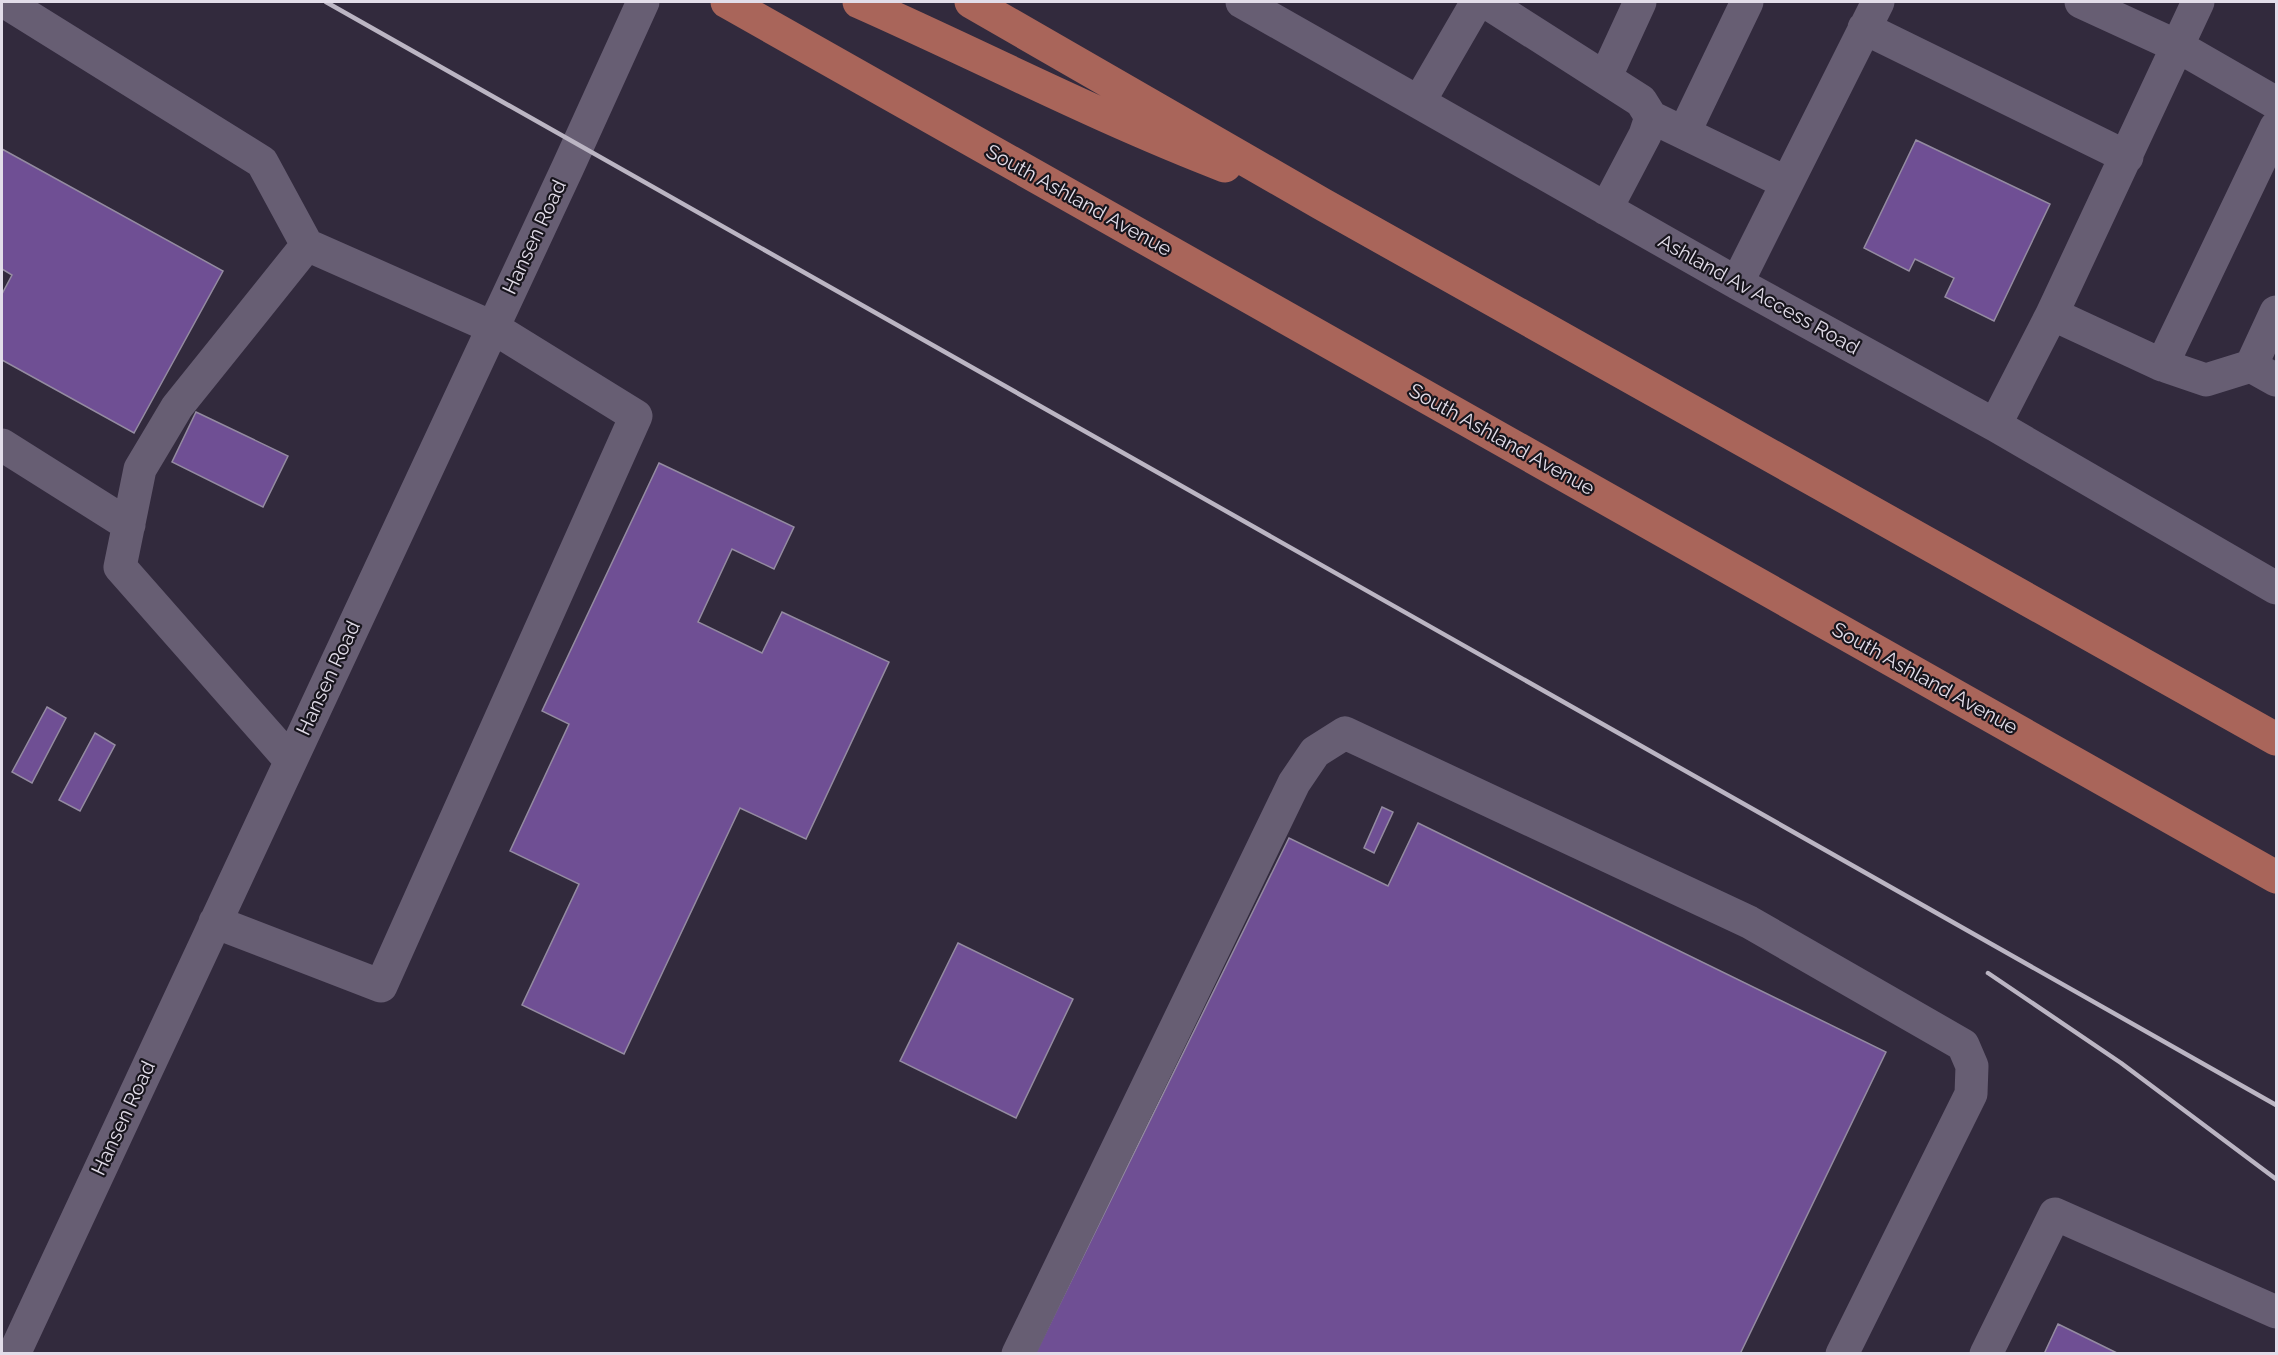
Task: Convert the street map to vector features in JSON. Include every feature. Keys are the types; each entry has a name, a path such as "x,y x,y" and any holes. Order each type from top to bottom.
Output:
{"main road":[{"name":"South Ashland Avenue","path":"728,2 2277,877"},
{"path":"859,2 961,47 1151,138 1322,204"},
{"path":"970,2 1322,204 2277,739"}],"street":[{"path":"5,2 262,162 307,244 492,327 636,416 381,986 215,922"},
{"name":"Hansen Road","path":"14,1353 643,2"},
{"name":"Ashland Av Access Road","path":"1242,2 1737,283 1995,425 2277,588"},
{"path":"1419,102 1477,2"},
{"path":"1486,2 1641,101 1651,117 1787,183"},
{"path":"1605,78 1640,2"},
{"path":"1684,133 1747,2"},
{"path":"2081,2 2179,47 2277,103"},
{"path":"1995,425 2052,314 2179,47 2198,2"},
{"path":"1737,283 1871,15 2127,157"},
{"path":"1606,209 1645,135 1651,117"},
{"path":"2162,365 2277,127"},
{"path":"290,760 120,567 140,469 177,407 307,244"},
{"path":"2052,314 2162,365 2206,380 2264,373 2277,312"},
{"path":"2,445 129,525"},
{"path":"1018,1353 1294,783 1315,752 1346,733 1749,922 1963,1045 1972,1066 1971,1094 1842,1353"},
{"path":"1986,1353 2055,1214 2277,1312"}],"building":[{"path":"1916,140 2050,204 1994,321 1945,297 1954,278 1915,259 1909,271 1864,248"},
{"path":"2,149 223,271 134,433 2,360 2,294 12,275 2,269"},
{"path":"196,412 288,456 263,507 172,462"},
{"path":"659,463 794,527 774,569 732,549 698,622 762,653 782,612 889,662 806,839 740,808 624,1054 522,1005 579,884 510,851 569,724 542,711"},
{"path":"47,707 66,718 32,783 12,772"},
{"path":"95,733 115,745 80,811 59,800"},
{"path":"1382,807 1393,812 1374,853 1364,848"},
{"path":"1418,823 1886,1052 1740,1354 1035,1354 1289,838 1388,886"},
{"path":"958,943 1073,999 1016,1118 900,1061"},
{"path":"2058,1324 2119,1354 2044,1354"}],"railway":[{"path":"326,2 2276,1105"},
{"path":"1988,973 2121,1063 2276,1179"}]}
